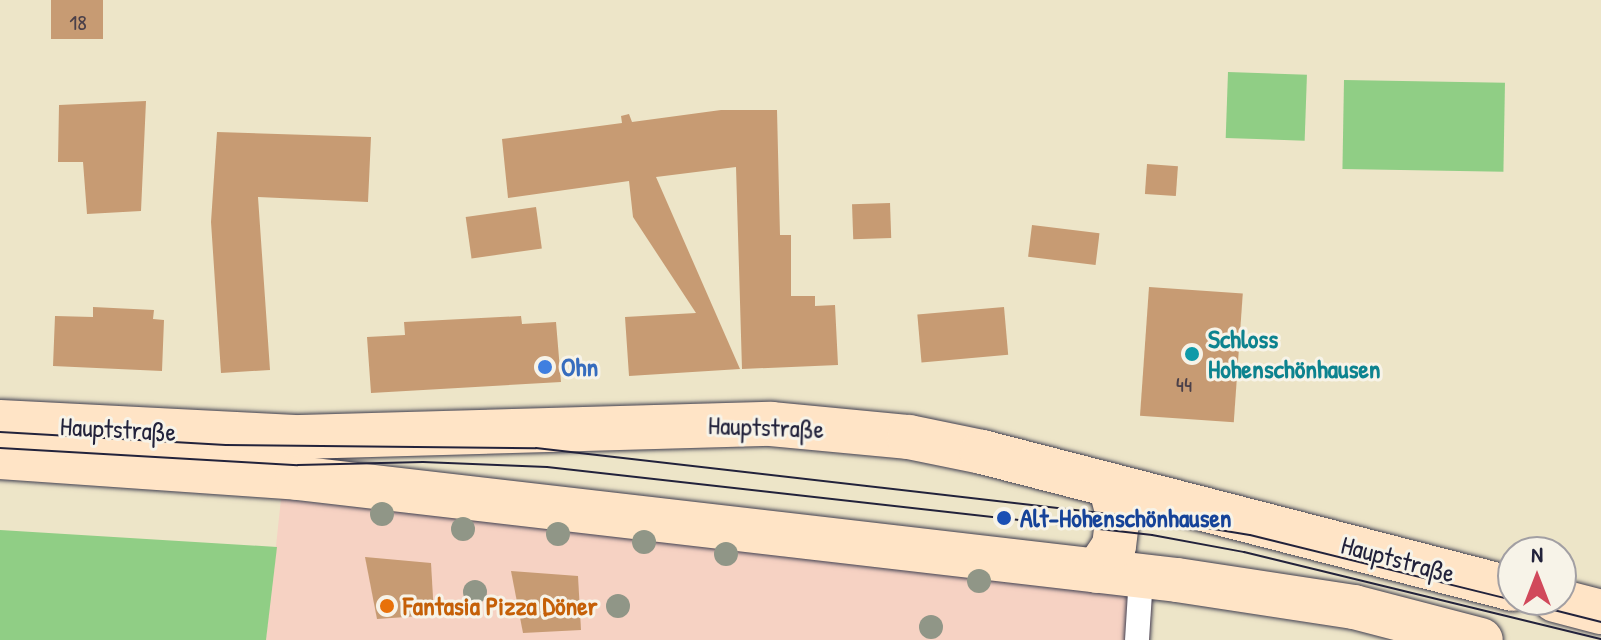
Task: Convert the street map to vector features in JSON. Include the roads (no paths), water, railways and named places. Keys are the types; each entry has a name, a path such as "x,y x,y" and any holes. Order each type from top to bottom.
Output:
{"main road":[{"name":"Hauptstraße","path":"0,422 299,457 1354,607 1481,640"},
{"name":"Hauptstraße","path":"0,457 299,457 771,424 909,437 1110,485 1497,585"},
{"path":"1097,571 1114,546 1118,515 1110,485"},
{"path":"1577,606 1601,612"}],"lane":[{"path":"1137,640 1141,576"}],"tram line":[{"path":"0,432 226,445 536,448 1153,519 1250,535 1497,596"},
{"path":"0,448 298,465 423,462 547,467 1152,535 1244,552 1601,639"},
{"path":"1577,616 1601,622"}],"place":[{"name":"Schloss Hohenschönhausen","path":"1192,354"},
{"name":"Ohn","path":"545,367"},
{"name":"Alt-Hohenschönhausen","path":"1004,518"},
{"name":"Fantasia Pizza Döner","path":"387,606"}]}
